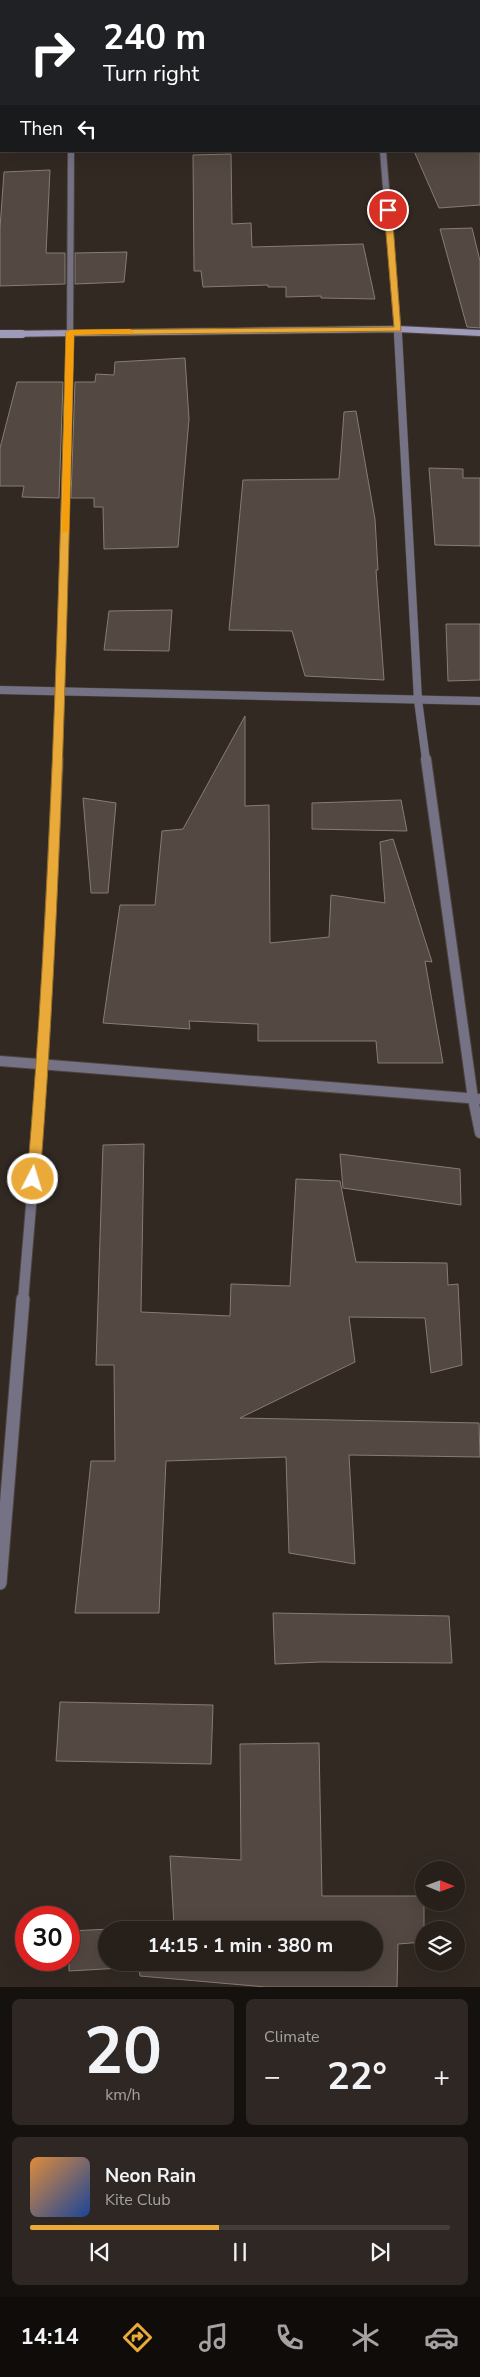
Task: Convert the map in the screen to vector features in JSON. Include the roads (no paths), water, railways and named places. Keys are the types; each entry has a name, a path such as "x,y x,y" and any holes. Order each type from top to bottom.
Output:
{"street":[{"path":"0,1583 43,1064 61,691 70,332 72,152"},
{"path":"383,152 398,329 418,700 480,1133"},
{"path":"0,334 398,329 480,333"},
{"path":"0,690 480,701"},
{"path":"0,1061 476,1099"}]}
